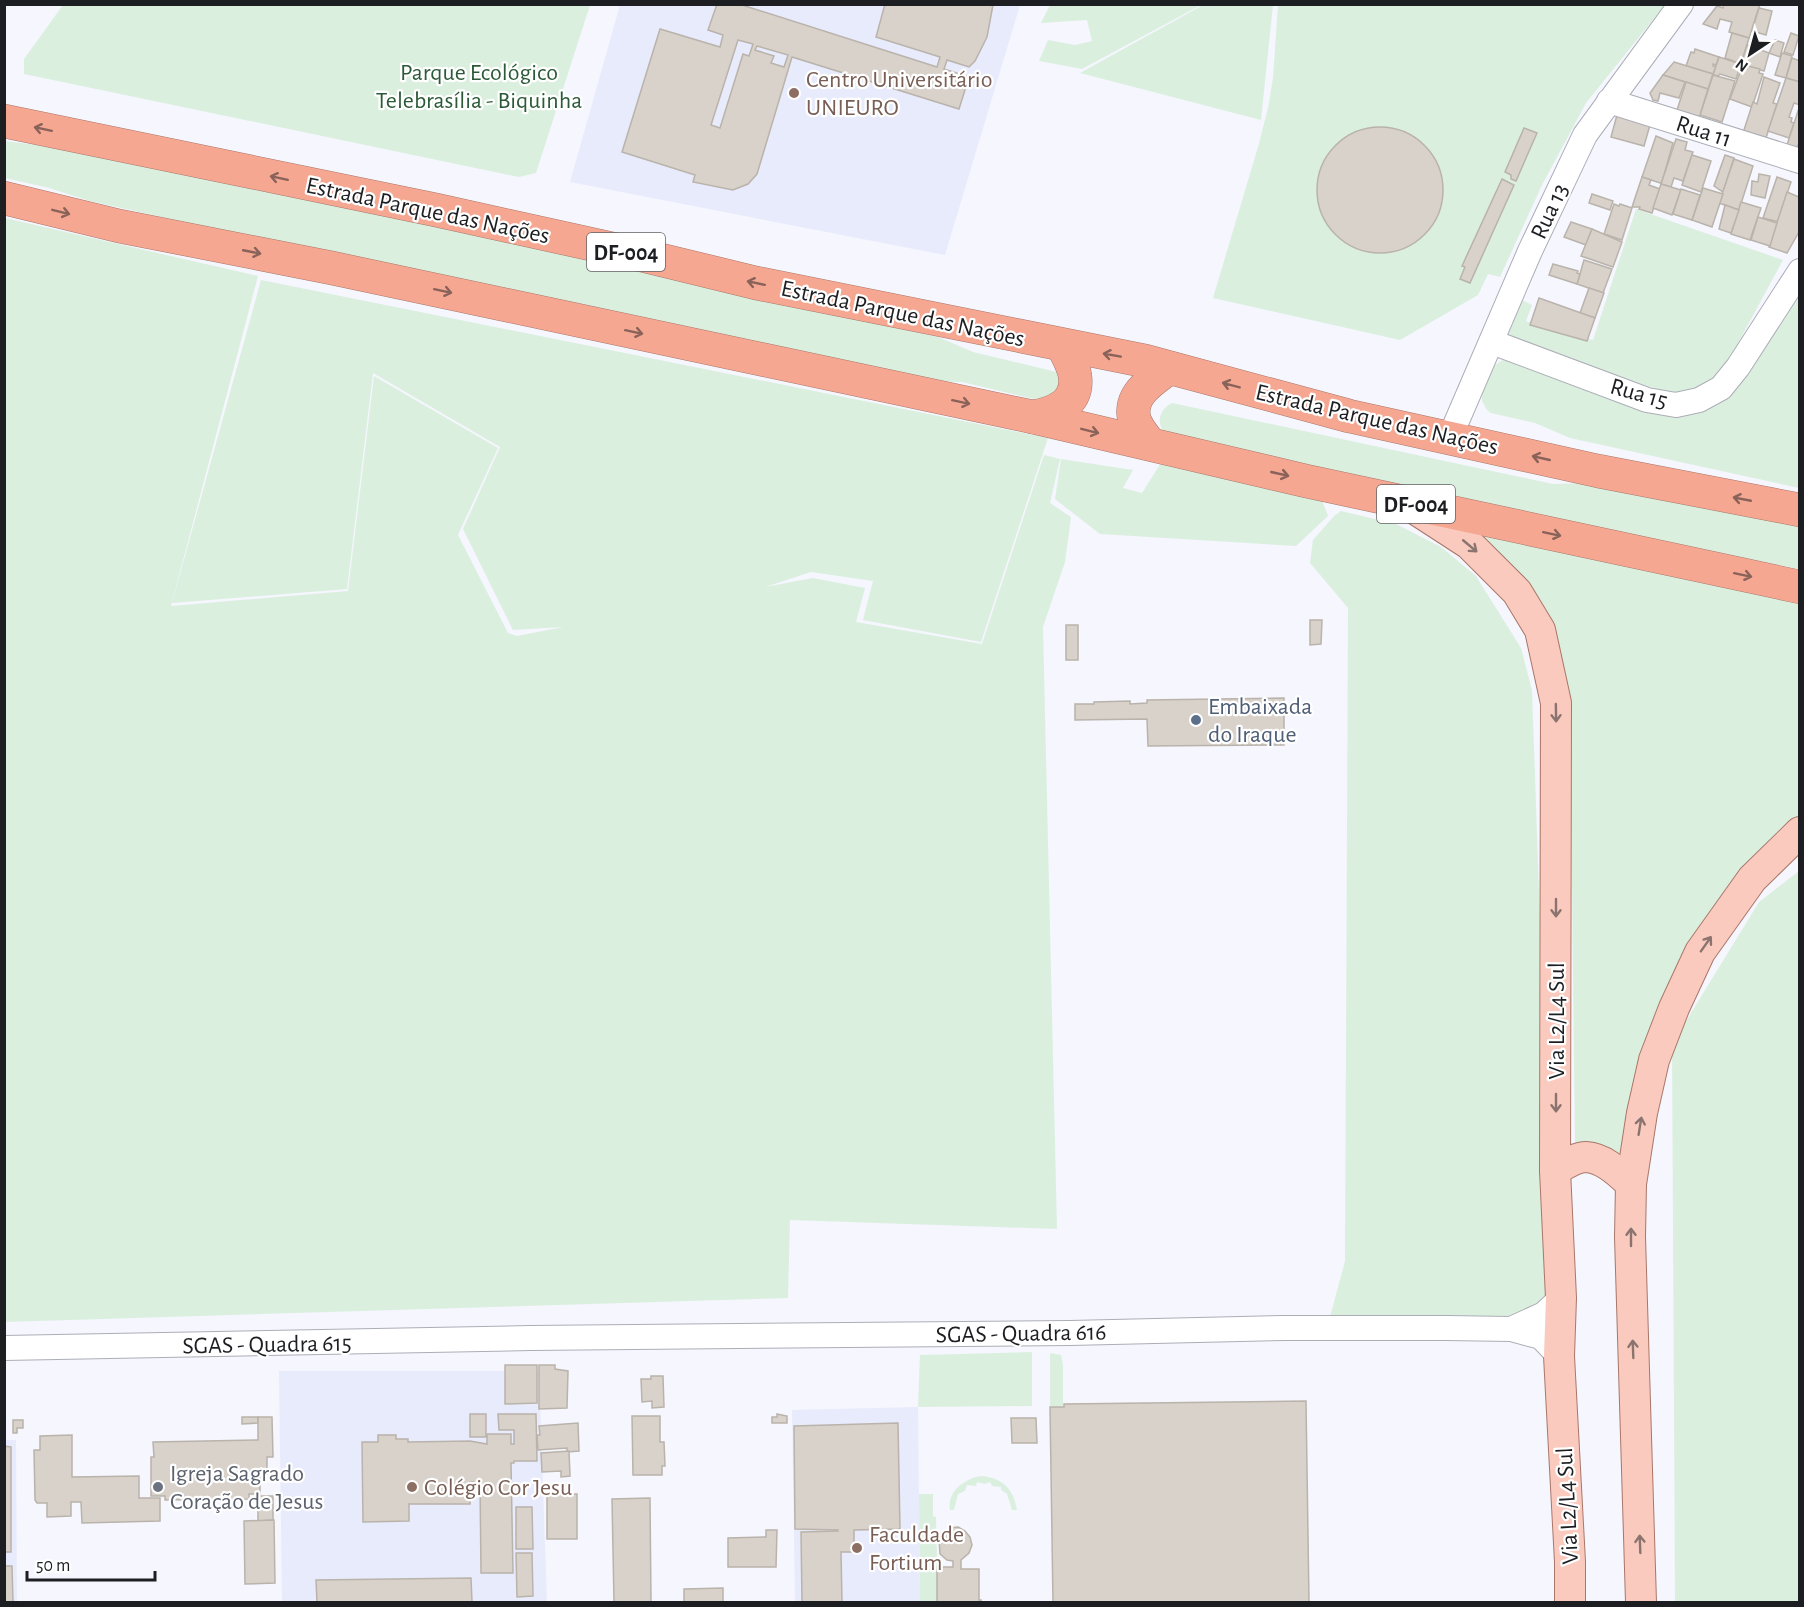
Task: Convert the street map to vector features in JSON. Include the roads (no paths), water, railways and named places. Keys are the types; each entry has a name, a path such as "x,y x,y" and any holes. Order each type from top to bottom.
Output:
{"highway":[{"name":"Estrada Parque das Nações","path":"4,121 436,210 756,283 1145,361 1349,416 1598,471 1800,510"},
{"name":"DF-004","path":"4,198 119,226 332,268 1033,417 1120,439 1149,443 1404,502 1800,587"},
{"path":"1033,417 1052,413 1067,404 1074,391 1075,376 1063,346"},
{"path":"1149,443 1136,423 1134,406 1141,392 1169,368"}],"main road":[{"name":"Via L2/L4 Sul","path":"1404,502 1469,544 1517,592 1540,630 1556,703 1556,1170 1561,1298 1559,1356 1570,1602"},
{"path":"1641,1602 1631,1290 1631,1184 1642,1113 1654,1060 1700,951 1752,879 1800,832"},
{"path":"1556,1170 1572,1161 1586,1157 1616,1169 1631,1184"}],"street":[{"name":"Rua 13","path":"1450,437 1530,251 1585,135 1682,4"},
{"name":"Rua 11","path":"1609,101 1800,161"},
{"name":"Rua 15","path":"1492,342 1647,400 1676,405 1699,400 1721,388 1738,367 1800,271"},
{"name":"SGAS - Quadra 616","path":"1511,1329 1544,1314 1561,1298"},
{"name":"SGAS - Quadra 616","path":"530,1338 1081,1333 1284,1328 1511,1329 1541,1337 1559,1356"},
{"name":"SGAS - Quadra 615","path":"4,1348 530,1338"}],"place":[{"name":"Centro Universitário UNIEURO","path":"794,93"},
{"name":"Embaixada do Iraque","path":"1196,720"},
{"name":"Igreja Sagrado Coração de Jesus","path":"158,1487"},
{"name":"Colégio Cor Jesu","path":"412,1487"},
{"name":"Faculdade Fortium","path":"857,1548"}],"park label":[{"name":"Parque Ecológico Telebrasília - Biquinha","path":"479,86"}]}
